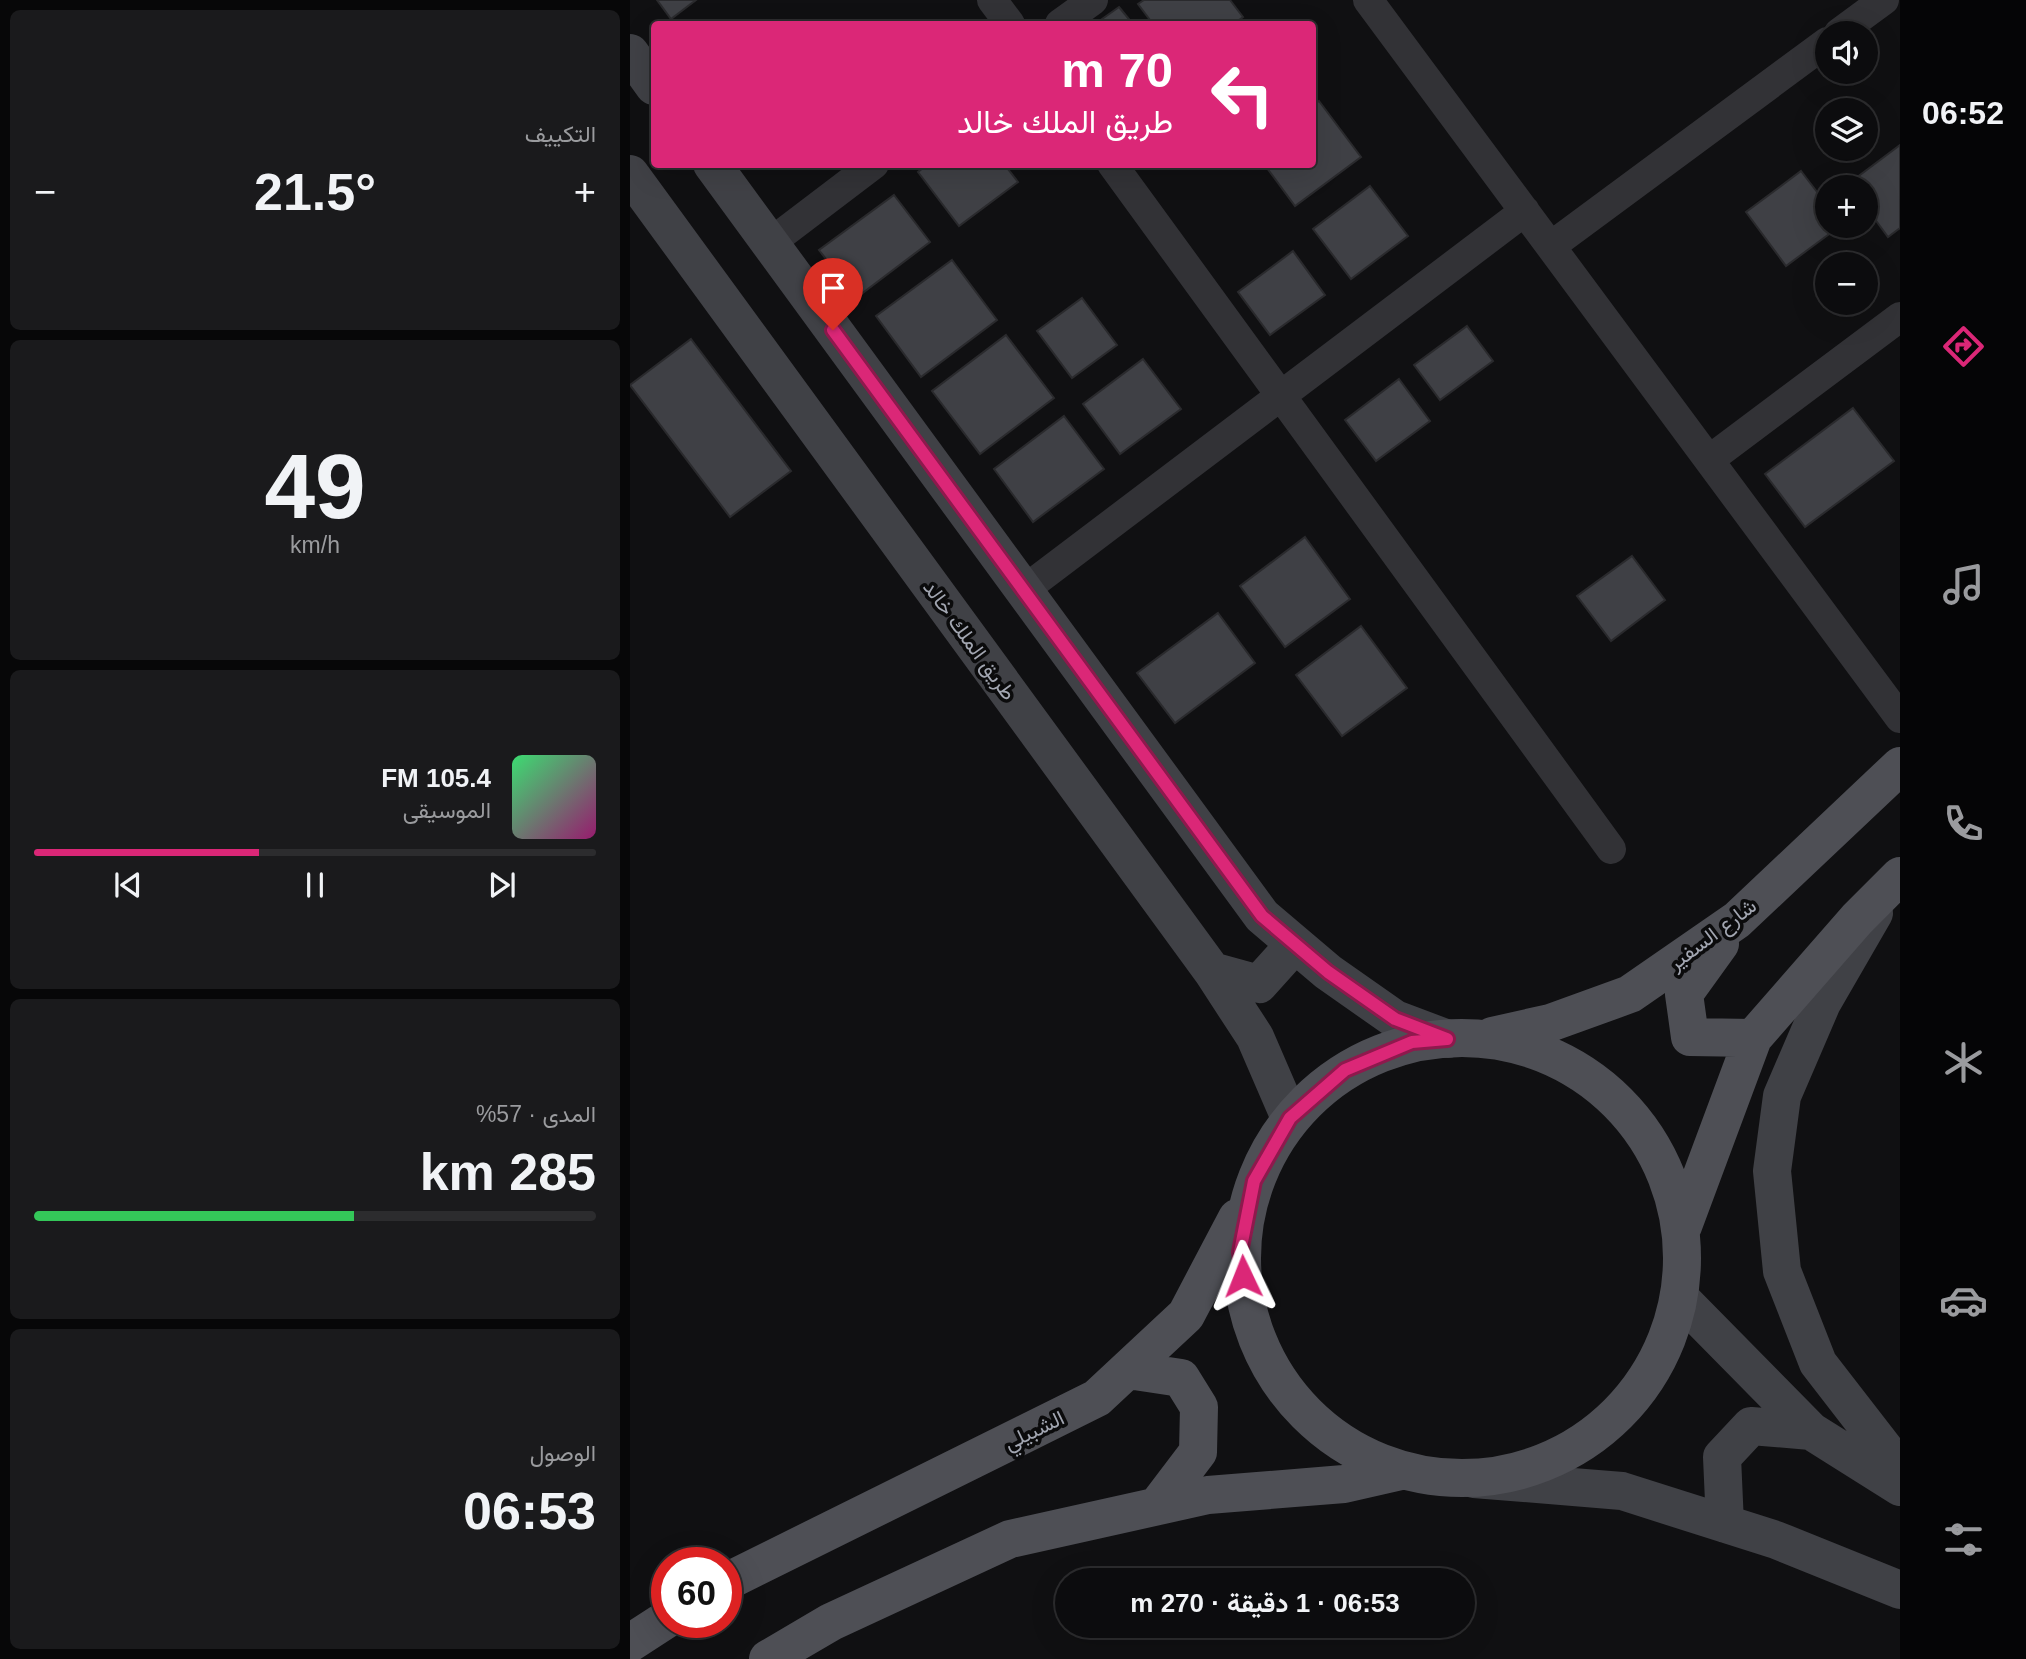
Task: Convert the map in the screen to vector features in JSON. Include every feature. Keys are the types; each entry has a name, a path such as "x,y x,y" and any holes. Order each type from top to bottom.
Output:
{"main road":[{"name":"شارع السفير","path":"1485,1037 1550,1023 1630,994 1737,920 1900,766"},
{"path":"1683,1226 1661,1156 1616,1097 1556,1056 1485,1037 1412,1042 1345,1070 1290,1118 1254,1181 1240,1252 1250,1325 1283,1390 1335,1440 1401,1471 1474,1479 1546,1463 1608,1424 1655,1368 1681,1299 1683,1226 1753,1038 1895,881"},
{"path":"1737,920 1684,994 1690,1037 1753,1038"},
{"name":"الشبيلي","path":"742,1573 1097,1398 1186,1315 1222,1251 1254,1181"},
{"path":"1128,1370 1181,1378 1199,1407 1198,1452 1157,1506"},
{"path":"768,1659 831,1622 1010,1539 1208,1495 1344,1484 1401,1471"},
{"path":"630,1643 651,1629"}],"street":[{"path":"992,0 1008,21"},
{"path":"1064,21 1093,0"},
{"path":"1368,0 1900,718"},
{"path":"1855,21 1884,0"},
{"path":"1551,246 1815,51"},
{"path":"630,52 651,82"},
{"path":"715,168 1262,916 1395,1019 1447,1039"},
{"path":"770,243 869,168"},
{"path":"1115,168 1611,849"},
{"name":"طريق الملك خالد","path":"630,174 1212,971 1255,1037 1290,1118"},
{"path":"1024,590 1525,212"},
{"path":"1709,460 1900,317"},
{"path":"1895,881 1822,1003 1782,1096 1772,1171 1782,1271 1818,1363 1886,1451 1900,1464"},
{"path":"1212,971 1259,984 1295,944"},
{"path":"1681,1299 1811,1431 1900,1487"},
{"path":"1725,1524 1722,1457 1751,1426 1811,1431"},
{"path":"1474,1479 1622,1491 1776,1540 1900,1590"}],"building":[{"path":"657,0 696,0 671,19"},
{"path":"1144,0 1230,0 1243,17 1238,21 1151,21 1138,4"},
{"path":"1119,7 1131,21 1099,21"},
{"path":"1319,101 1361,157 1295,206 1267,168 1316,168 1316,103"},
{"path":"1900,145 1900,228 1888,237 1878,223 1878,175 1860,175"},
{"path":"923,168 1007,168 1018,182 959,226 918,172"},
{"path":"1801,171 1815,189 1815,238 1824,238 1786,266 1746,212"},
{"path":"1370,186 1408,236 1351,279 1313,229"},
{"path":"894,195 930,242 856,298 819,250"},
{"path":"1293,251 1325,295 1270,335 1238,292"},
{"path":"952,260 997,320 921,377 876,316"},
{"path":"1082,298 1117,345 1072,378 1037,331"},
{"path":"1467,326 1493,361 1440,400 1414,365"},
{"path":"1006,335 1054,398 980,454 932,391"},
{"path":"691,339 791,471 730,517 630,385"},
{"path":"1143,359 1181,409 1120,454 1083,404"},
{"path":"1399,379 1430,421 1376,461 1345,420"},
{"path":"1853,408 1894,461 1805,527 1765,474"},
{"path":"1064,416 1104,469 1033,522 994,469"},
{"path":"1305,537 1350,599 1285,647 1240,586"},
{"path":"1632,556 1665,600 1611,641 1577,596"},
{"path":"1218,613 1255,663 1175,723 1137,673"},
{"path":"1361,626 1407,688 1342,736 1296,675"}],"route":[{"path":"833,330 1262,916 1328,972 1395,1019 1447,1039 1412,1042 1345,1070 1290,1118 1254,1181 1240,1252 1243,1276"}]}
